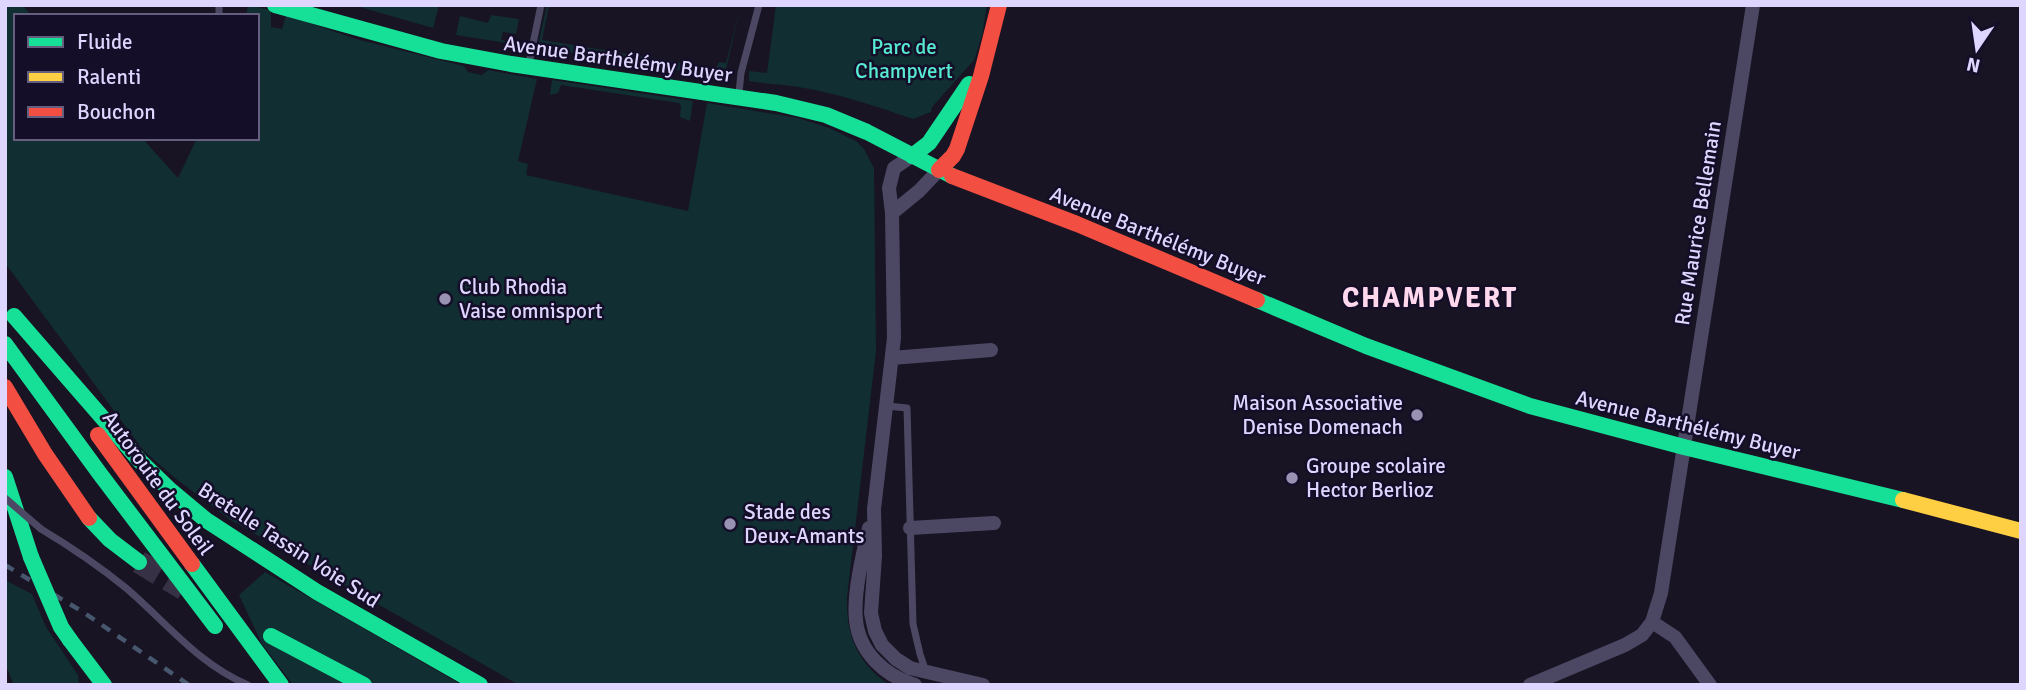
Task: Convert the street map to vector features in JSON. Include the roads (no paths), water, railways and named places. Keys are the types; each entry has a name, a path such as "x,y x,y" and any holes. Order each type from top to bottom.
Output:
{"main road":[{"name":"Avenue Barthélémy Buyer","path":"275,5 442,51 528,67 776,103 825,115 867,132 960,180 1086,228 1375,349 1530,406 2021,531"},
{"path":"939,170 957,149 999,5"},
{"path":"912,156 929,143 984,62"},
{"name":"Autoroute du Soleil","path":"10,309 118,464 281,685"},
{"name":"Bretelle Tassin Voie Sud","path":"10,309 140,461 206,520 317,592 480,685"},
{"name":"Autoroute du Soleil","path":"5,344 224,638"},
{"path":"5,387 70,494 110,540 139,562"},
{"path":"5,477 31,557 61,627 104,685"},
{"path":"271,636 364,685"},
{"path":"246,667 259,685"}],"street":[{"name":"Rue Maurice Bellemain","path":"1652,622 1661,593 1753,5"},
{"path":"912,156 894,168 889,188 892,213 894,338 874,509 864,549 856,601 856,620 861,639 872,658 883,670 915,685"},
{"path":"892,213 939,170"},
{"path":"892,358 991,351"},
{"path":"874,509 875,556 871,613 882,645 896,659 928,679 984,685"},
{"path":"910,528 995,523"},
{"path":"1530,685 1625,645 1642,635 1652,622 1675,638 1710,685"}],"lane":[{"path":"528,67 541,5"},
{"path":"739,98 741,73 759,5"},
{"path":"887,406 907,408 913,624 928,679"},
{"path":"5,498 41,529 77,550 126,588 190,649 228,677 248,685"}],"tunnel":[{"path":"139,562 184,589"}],"railway":[{"path":"5,565 83,612 189,685"}],"place":[{"name":"Club Rhodia Vaise omnisport","path":"445,299"},
{"name":"Maison Associative Denise Domenach","path":"1417,415"},
{"name":"Groupe scolaire Hector Berlioz","path":"1292,478"},
{"name":"Stade des Deux-Amants","path":"730,524"}],"district":[{"name":"CHAMPVERT","path":"1430,298"}],"park label":[{"name":"Parc de Champvert","path":"904,59"}]}
